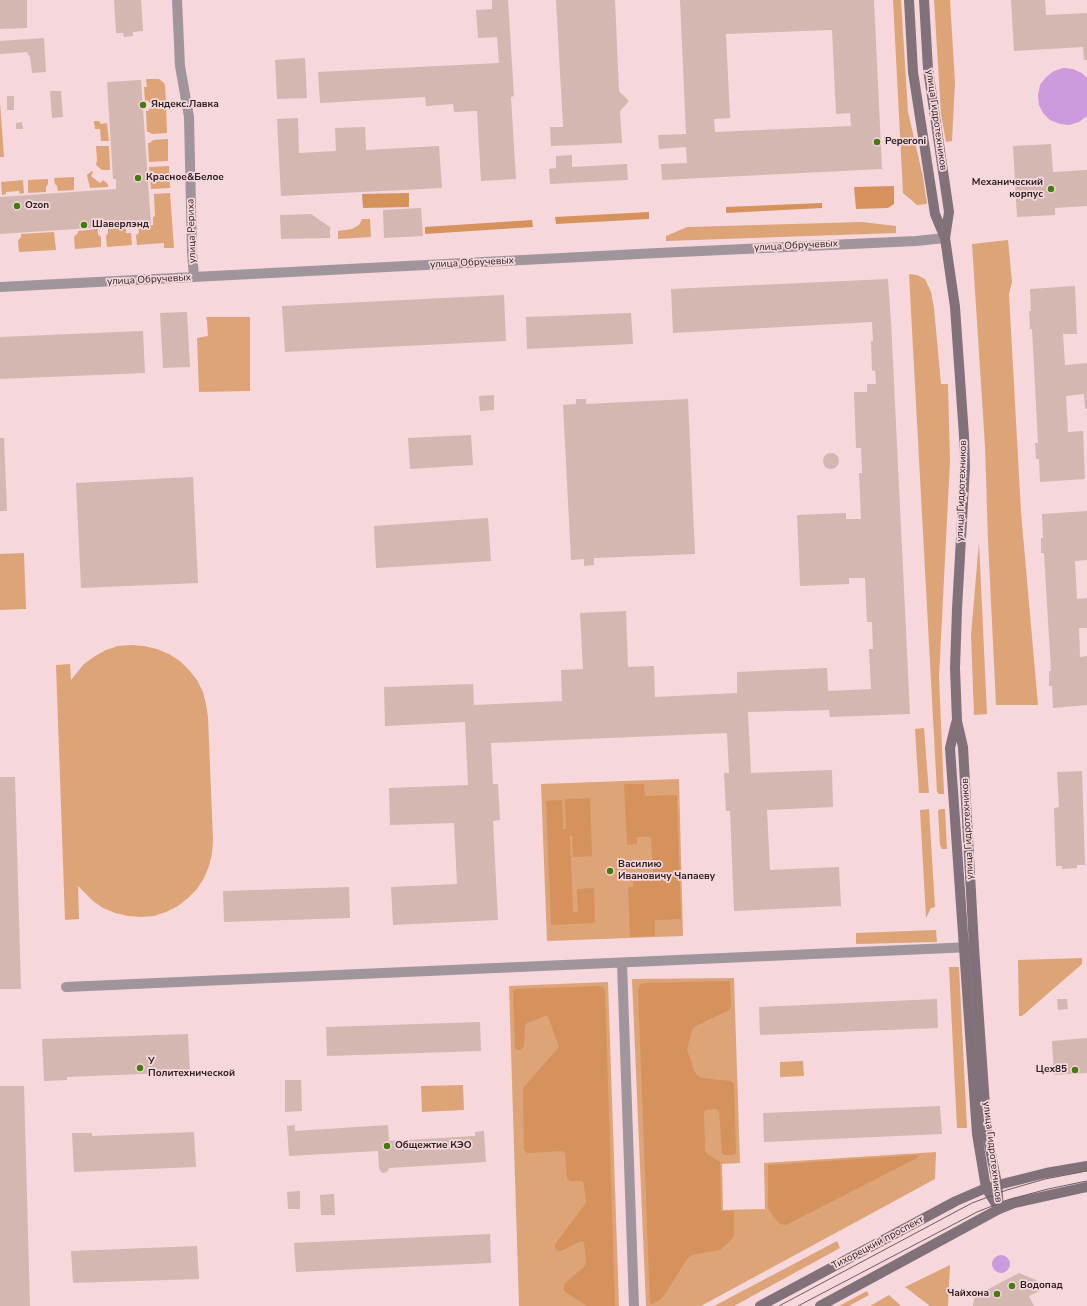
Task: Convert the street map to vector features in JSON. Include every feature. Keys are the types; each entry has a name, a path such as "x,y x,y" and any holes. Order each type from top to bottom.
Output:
{"street":[{"name":"улица Рериха","path":"177,0 180,66 189,117 192,252 194,277"},
{"name":"улица Гидротехников","path":"909,0 913,72 935,214 944,238 955,307 965,467 955,668 957,721 963,747 969,948 977,1134 986,1188 1004,1208"},
{"name":"улица Гидротехников","path":"924,0 928,69 950,212 944,238"},
{"name":"улица Обручевых","path":"0,287 658,252 916,241 944,238"},
{"name":"улица Гидротехников","path":"969,948 987,1134 997,1184 1004,1208"},
{"path":"66,987 969,948"},
{"path":"622,963 634,1306"},
{"name":"Тихорецкий проспект","path":"760,1306 956,1201 986,1188 997,1184 1046,1173 1087,1166"},
{"path":"820,1306 1004,1208 1047,1195 1087,1187"}],"shaded area":[{"path":"893,0 901,0 908,112 923,177 927,204 917,205 903,193"},
{"path":"934,0 950,0 955,82 952,141 946,142 941,114"},
{"path":"1063,68 1073,69 1082,73 1087,78 1087,116 1079,122 1069,125 1060,124 1050,120 1043,113 1039,105 1038,95 1040,85 1046,77 1054,71"},
{"path":"146,79 159,79 164,83 166,102 150,103 147,100 145,101 144,87 147,87"},
{"path":"0,102 4,157 0,157"},
{"path":"166,107 167,133 152,134 147,132 146,111 150,108"},
{"path":"94,121 99,121 101,124 107,123 109,141 101,141 100,129 95,129"},
{"path":"168,139 168,161 149,162 148,143 153,140"},
{"path":"96,146 109,146 110,170 102,170 96,165"},
{"path":"169,166 170,188 151,189 149,167"},
{"path":"92,171 91,176 100,183 103,180 108,184 108,187 90,188 87,175"},
{"path":"74,177 74,190 58,191 54,178"},
{"path":"48,179 46,192 28,193 28,180"},
{"path":"23,180 24,193 20,194 19,191 6,192 6,194 2,195 1,182"},
{"path":"894,186 894,204 888,208 856,209 854,187"},
{"path":"170,193 174,248 164,248 164,243 137,245 136,235 139,233 138,226 153,225 153,217 155,216 154,194"},
{"path":"409,193 409,207 363,208 362,194"},
{"path":"822,203 822,208 726,213 726,207"},
{"path":"649,212 649,219 556,224 555,217"},
{"path":"362,219 370,219 371,237 338,239 338,231 352,229 359,225"},
{"path":"532,220 533,227 425,234 425,227"},
{"path":"862,222 896,226 896,233 666,241 666,236 687,227"},
{"path":"126,227 126,233 131,233 132,245 107,247 106,236 108,229"},
{"path":"98,229 98,234 101,237 101,247 75,249 74,237 78,231"},
{"path":"54,232 56,250 19,252 18,241 21,234"},
{"path":"1008,240 1012,282 1009,294 1021,512 1038,705 996,705 985,446 972,244"},
{"path":"909,274 917,275 925,279 931,292 934,308 941,384 948,384 950,461 939,677 944,794 939,794 937,792"},
{"path":"206,317 250,317 250,391 199,392 197,338 208,336"},
{"path":"979,542 987,714 974,715 971,635"},
{"path":"24,553 26,609 0,610 0,554"},
{"path":"131,645 157,649 180,661 197,680 203,692 208,717 213,840 212,854 204,878 197,889 178,906 166,912 154,916 141,917 115,913 103,908 93,901 78,886 79,919 65,920 56,665 70,664 71,680 84,664 95,656 118,646"},
{"path":"924,728 929,793 919,793 915,729"},
{"path":"679,779 683,936 547,941 541,784"},
{"path":"624,784 644,784 645,796 677,795 681,919 655,920 655,936 630,937 628,887 633,887 632,873 653,872 651,837 637,837 637,844 627,845"},
{"path":"590,798 592,856 573,857 572,836 570,836 573,912 578,912 577,889 594,888 595,923 551,925 546,801 562,800 563,829 566,829 565,799"},
{"path":"929,809 935,907 931,908 926,918 920,810"},
{"path":"940,809 945,809 947,849 942,849 940,845 938,811"},
{"path":"936,930 937,942 856,944 856,933"},
{"path":"1082,958 1082,964 1022,1016 1019,1016 1018,960"},
{"path":"949,967 959,967 967,1128 957,1128"},
{"path":"734,978 740,1163 722,1164 723,1210 765,1209 764,1163 936,1152 935,1179 701,1306 646,1306 632,979"},
{"path":"730,981 731,1006 729,1010 694,1027 687,1050 694,1070 701,1078 731,1081 734,1084 736,1153 734,1155 724,1155 722,1153 719,1111 716,1109 706,1110 704,1112 705,1149 706,1153 720,1162 721,1211 734,1211 734,1236 720,1250 692,1255 687,1259 665,1294 661,1299 652,1304 650,1303 638,990 640,985 644,983"},
{"path":"608,982 619,1306 519,1306 509,986"},
{"path":"600,986 605,990 615,1306 587,1306 564,1291 565,1283 586,1265 584,1242 581,1241 561,1251 558,1251 555,1248 555,1244 586,1203 584,1184 582,1181 570,1181 567,1178 565,1153 562,1151 527,1153 524,1150 523,1088 559,1047 548,1016 527,1023 525,1026 524,1046 521,1050 517,1050 515,1048 513,991 516,989"},
{"path":"803,1061 804,1076 780,1077 780,1062"},
{"path":"463,1085 464,1110 422,1112 421,1086"},
{"path":"917,1155 917,1158 786,1225 780,1224 770,1212 768,1206 768,1165"},
{"path":"837,1241 840,1248 734,1306 714,1306"},
{"path":"1001,1255 1007,1258 1010,1264 1007,1270 1001,1273 995,1270 992,1264 995,1258"},
{"path":"950,1265 948,1306 930,1306 905,1287"},
{"path":"867,1291 869,1295 849,1306 839,1306"},
{"path":"889,1295 901,1306 870,1306"}],"building":[{"path":"0,0 27,0 27,28 0,29"},
{"path":"114,0 141,0 143,31 133,32 133,36 124,37 123,33 116,33"},
{"path":"492,0 508,0 514,96 511,97 516,179 481,181 477,111 454,112 453,104 426,106 425,97 320,103 318,72 499,63 497,37 478,38 476,10 492,9"},
{"path":"556,0 615,0 619,91 629,101 620,111 622,143 551,146 550,127 563,127"},
{"path":"680,0 874,0 882,169 662,180 661,164 687,163 686,147 659,149 658,135 686,134","holes":["832,30 836,114 850,113 851,126 715,132 714,119 730,118 726,34"]},
{"path":"1011,0 1045,0 1046,15 1087,13 1087,60 1084,60 1083,47 1014,51"},
{"path":"44,38 46,72 32,73 30,57 27,52 0,54 0,41"},
{"path":"305,58 307,98 277,99 275,60"},
{"path":"141,80 151,224 0,234 0,197 116,189 116,179 113,179 107,82"},
{"path":"50,91 61,91 63,117 52,118"},
{"path":"7,96 14,96 14,110 7,110"},
{"path":"298,118 299,153 336,151 335,128 365,127 366,150 439,146 442,188 281,196 277,119"},
{"path":"22,122 23,129 16,129 16,123"},
{"name":"Механический корпус","path":"1051,144 1053,172 1087,170 1087,206 1055,208 1055,215 1017,217 1013,146"},
{"path":"572,155 572,167 627,164 628,180 550,184 549,169 556,168 556,156"},
{"path":"421,208 423,236 384,238 383,210"},
{"path":"311,214 330,227 330,238 281,239 280,215"},
{"path":"888,279 910,714 830,717 829,710 748,712 751,773 832,770 833,807 767,810 770,870 839,867 841,906 734,911 730,811 726,811 724,773 729,773 727,733 491,743 493,784 498,784 500,820 493,821 498,920 393,925 391,887 457,884 454,823 390,825 389,788 468,785 465,722 385,726 384,687 473,684 474,705 562,701 561,670 583,669 580,613 626,611 628,667 654,666 655,697 737,693 737,672 827,668 828,691 871,689 869,649 873,649 872,622 867,622 865,578 849,578 849,584 800,586 797,515 846,513 846,519 861,519 859,473 862,473 861,448 856,448 854,392 867,392 867,384 876,384 875,370 872,371 872,322 673,333 671,289"},
{"path":"1075,286 1077,334 1063,334 1065,365 1087,363 1087,409 1085,409 1084,394 1066,396 1068,432 1083,431 1085,479 1040,482 1039,459 1036,459 1035,443 1038,443 1032,329 1030,329 1029,311 1031,311 1030,289"},
{"path":"504,295 506,341 285,352 282,306"},
{"path":"187,312 190,367 163,368 160,313"},
{"path":"631,313 633,344 527,349 526,317"},
{"path":"143,331 145,373 0,379 0,337"},
{"path":"494,395 494,410 480,411 479,396"},
{"path":"576,399 586,399 586,404 688,399 695,554 594,558 594,565 584,566 584,559 571,560 563,405 576,404"},
{"path":"471,435 473,465 410,469 408,438"},
{"path":"0,438 4,438 7,511 0,511"},
{"path":"831,453 837,455 839,461 837,467 831,469 825,467 823,461 825,455"},
{"path":"193,477 198,583 81,588 76,483"},
{"path":"1087,511 1087,560 1075,561 1077,599 1087,598 1087,628 1079,628 1080,657 1087,656 1087,705 1053,708 1052,686 1049,686 1049,671 1051,671 1044,553 1041,553 1041,538 1043,538 1042,514"},
{"path":"488,518 491,561 376,568 374,526"},
{"path":"1082,771 1085,865 1077,865 1077,868 1062,869 1062,866 1056,866 1054,808 1059,807 1057,772"},
{"path":"0,777 15,777 21,989 0,989"},
{"path":"349,887 350,918 224,922 223,891"},
{"path":"937,999 938,1028 760,1035 759,1007"},
{"path":"1057,999 1067,999 1068,1009 1058,1010"},
{"path":"480,1022 481,1051 327,1056 326,1027"},
{"path":"188,1034 190,1076 167,1077 167,1073 67,1077 67,1080 44,1081 42,1039"},
{"path":"1087,1038 1087,1073 1054,1075 1052,1041"},
{"path":"285,1080 301,1080 302,1111 285,1112"},
{"path":"0,1086 24,1086 30,1306 0,1306"},
{"path":"940,1106 942,1134 764,1142 763,1113"},
{"name":"Общежтие КЭО","path":"295,1125 295,1131 388,1125 389,1141 475,1136 475,1132 484,1131 486,1162 389,1168 388,1171 384,1173 381,1172 379,1168 378,1151 289,1156 287,1126"},
{"path":"194,1132 196,1167 74,1172 72,1133 92,1133 92,1136"},
{"path":"300,1191 300,1209 288,1209 287,1192"},
{"path":"334,1194 335,1215 321,1215 320,1195"},
{"path":"490,1234 491,1263 296,1272 294,1243"},
{"path":"197,1246 199,1279 73,1283 71,1251"},
{"path":"1019,1273 1036,1280 1041,1290 1029,1296 1034,1306 973,1306 975,1296"}],"tram line":[{"path":"779,1306 972,1203 1007,1190 1045,1179 1087,1171"},
{"path":"798,1306 977,1212 1007,1200 1048,1189 1087,1181"}],"place":[{"name":"Яндекс.Лавка","path":"143,105"},
{"name":"Peperoni","path":"877,142"},
{"name":"Красное&Белое","path":"138,178"},
{"name":"Механический корпус","path":"1051,189"},
{"name":"Ozon","path":"17,206"},
{"name":"Шаверлэнд","path":"84,225"},
{"name":"Василию Ивановичу Чапаеву","path":"610,871"},
{"name":"У Политехнической","path":"140,1068"},
{"name":"Цех85","path":"1075,1070"},
{"name":"Общежтие КЭО","path":"387,1146"},
{"name":"Водопад","path":"1012,1286"},
{"name":"Чайхона","path":"997,1294"}]}
